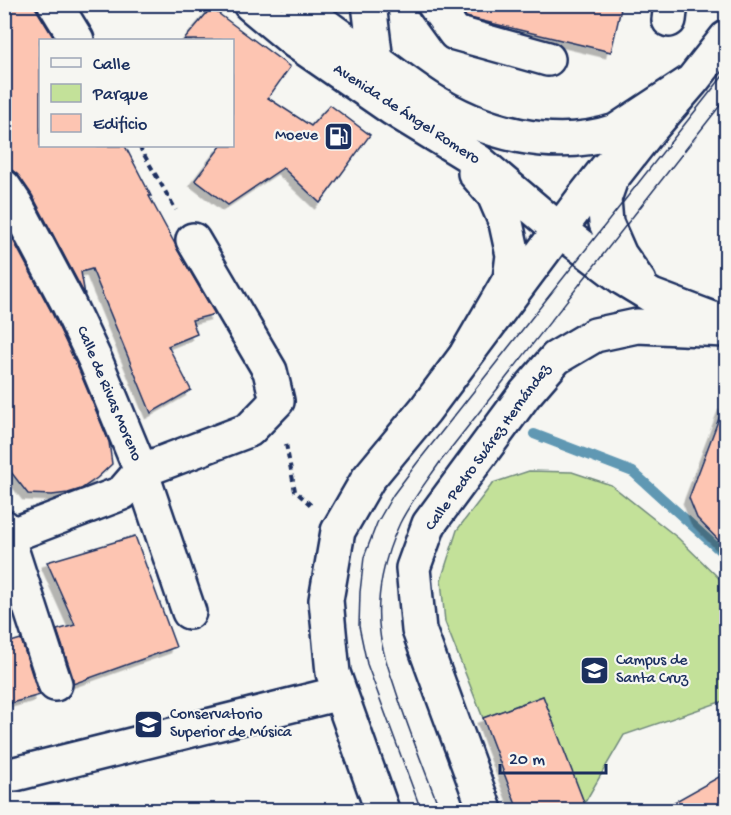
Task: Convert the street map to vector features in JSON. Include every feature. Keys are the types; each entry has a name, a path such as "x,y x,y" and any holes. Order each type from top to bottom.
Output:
{"street":[{"path":"55,4 76,39"},
{"name":"Avenida de Ángel Romero","path":"250,4 296,42 393,109 478,161 558,229 624,279 652,296 726,324"},
{"path":"298,4 429,99 470,119 513,135 529,138 585,139 601,136 616,131 692,81"},
{"path":"369,4 376,61"},
{"path":"434,4 455,33 548,59"},
{"path":"652,296 620,255 606,223 604,199 611,179 726,38"},
{"path":"382,810 333,674 326,600 338,531 368,479 425,410 558,229 606,169 647,133"},
{"path":"458,149 494,195 506,223 513,255 510,279 467,353"},
{"name":"Calle de Rivas Moreno","path":"4,187 69,303 96,362 141,471 189,612"},
{"path":"55,684 6,534 122,493 141,471 249,430 277,401 270,371 192,240"},
{"name":"Calle Pedro Suárez Hernández","path":"485,810 419,630 413,568 429,524 525,394 556,358 595,335 637,326 726,330"},
{"path":"15,774 340,693"}],"path":[{"path":"141,147 192,240"},
{"path":"277,401 295,491 338,531"}],"green space":[{"name":"Campus de Santa Cruz","path":"529,471 572,472 611,485 678,538 726,585 726,700 624,735 584,804 543,696 483,718 445,622 441,580 457,530 493,483"}],"building":[{"path":"4,4 33,4 54,39 39,39 39,147 126,147 177,249 215,314 192,320 197,334 168,346 191,390 151,413 92,269 81,272 85,295 32,195 19,176 13,171 4,169"},
{"path":"460,4 622,4 611,52 466,17"},
{"path":"211,8 290,67 268,98 311,126 330,105 370,135 320,203 283,168 228,205 195,180 220,147 234,147 234,39 185,39"},
{"path":"4,223 51,311 109,442 112,464 81,489 68,493 28,494 4,463"},
{"path":"724,405 726,406 726,548 697,518 689,498"},
{"path":"135,536 176,647 73,684 57,630 75,625 47,562"},
{"path":"21,639 40,695 4,705 4,644"},
{"path":"543,696 587,810 518,810 483,718"},
{"path":"726,773 726,810 660,810"}],"waterway":[{"path":"534,434 633,472 726,556"}],"tram line":[{"path":"421,810 367,664 359,626 364,557 377,523 393,495 417,463 726,72"},
{"path":"440,810 401,706 381,640 380,591 385,563 394,536 409,507 440,462 726,98"}],"place":[{"name":"Moeve","path":"339,136"},
{"name":"Campus de Santa Cruz","path":"595,670"},
{"name":"Conservatorio Superior de Música","path":"149,724"}]}
